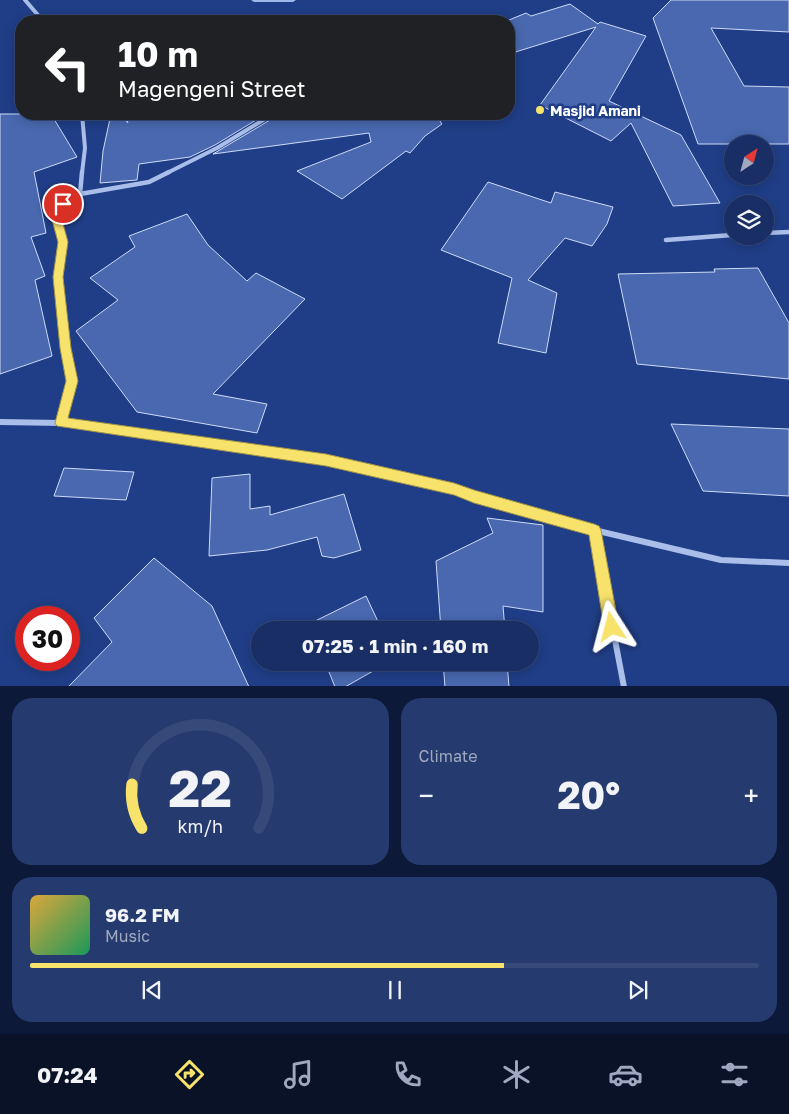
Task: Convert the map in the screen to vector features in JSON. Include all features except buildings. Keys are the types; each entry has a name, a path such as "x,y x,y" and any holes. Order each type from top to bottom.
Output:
{"street":[{"path":"25,0 39,15"},
{"path":"80,194 85,148 83,120"},
{"path":"61,423 72,381 65,348 58,277 63,242 57,220 63,204 80,194 149,182 217,148 263,120"},
{"path":"774,233 789,232"},
{"path":"666,240 724,236"},
{"path":"0,422 61,423 326,460 454,489 474,497 594,530 722,560 789,563"},
{"path":"594,530 624,686"}],"waterway":[{"path":"254,0 293,0"}],"place":[{"name":"Masjid Amani","path":"540,110"}],"route":[{"path":"63,204 57,220 63,242 58,277 65,348 72,381 61,423 326,460 454,489 474,497 594,530 612,627"}]}
